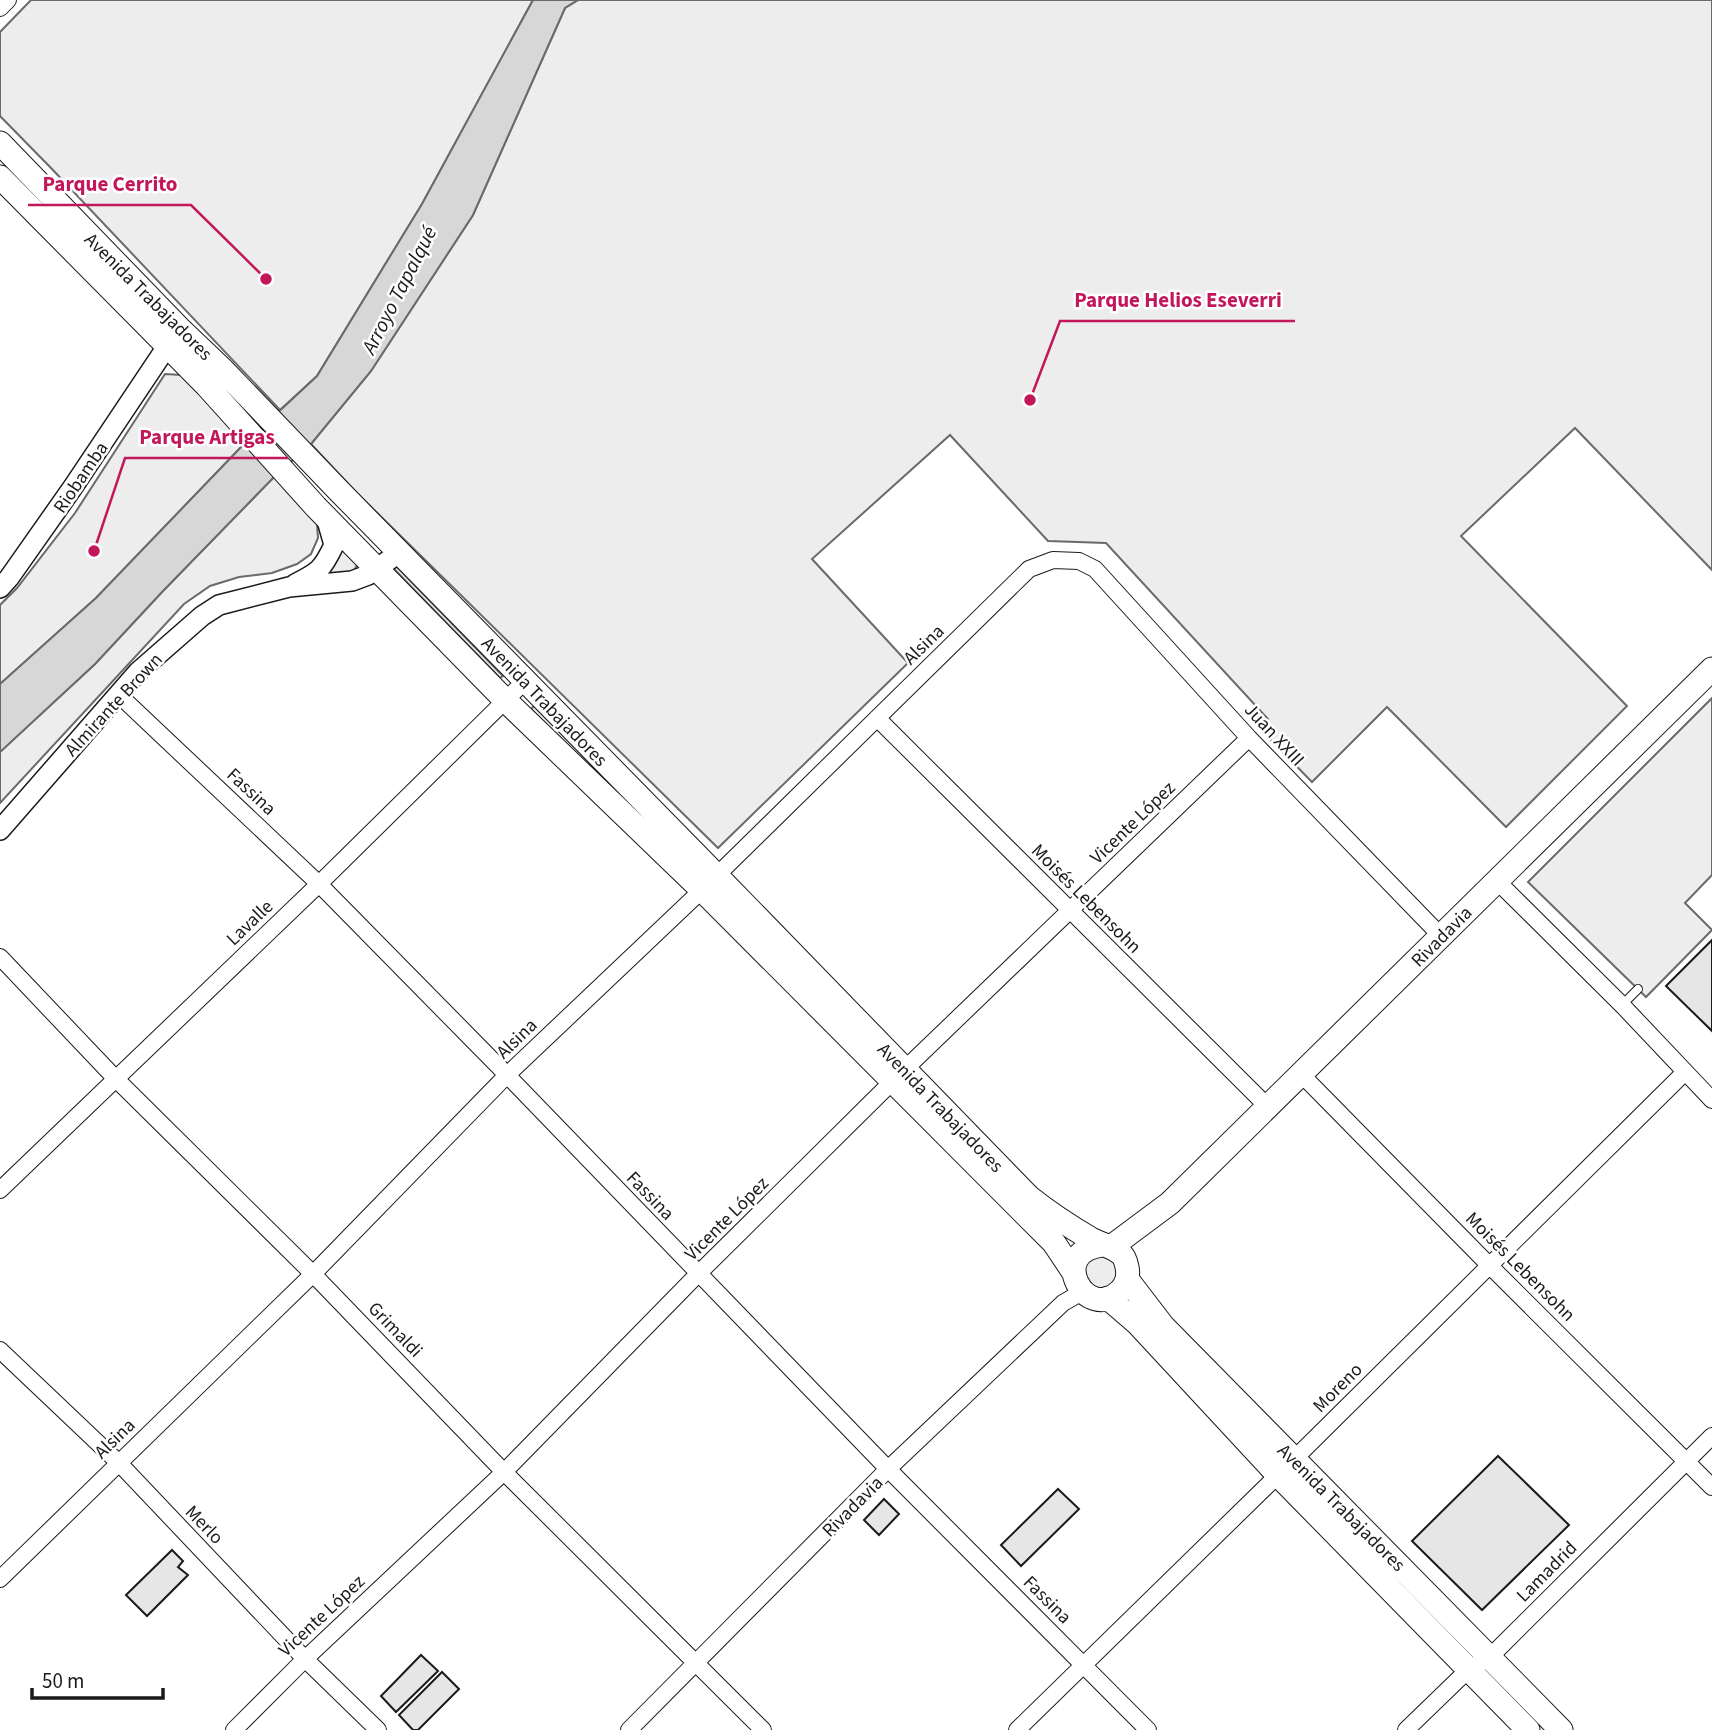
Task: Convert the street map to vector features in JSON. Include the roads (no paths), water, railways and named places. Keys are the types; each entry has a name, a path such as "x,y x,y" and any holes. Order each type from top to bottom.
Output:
{"main road":[{"name":"Avenida Trabajadores","path":"0,143 173,337 207,386 321,512 505,700 709,883"},
{"name":"Avenida Trabajadores","path":"0,177 173,337 221,368 525,681 709,883 899,1076 1054,1243 1078,1282"},
{"name":"Rivadavia","path":"1128,1274 1143,1239 1170,1203 1712,669"},
{"name":"Avenida Trabajadores","path":"899,1076 1029,1197 1060,1221 1107,1246"},
{"name":"Rivadavia","path":"1107,1246 1170,1203"},
{"path":"1093,1246 1107,1246 1119,1252 1125,1260 1128,1274 1123,1288 1108,1298 1099,1299 1090,1297 1078,1282 1075,1264 1085,1250 1093,1246"},
{"name":"Avenida Trabajadores","path":"1128,1274 1163,1326 1561,1730"},
{"name":"Avenida Trabajadores","path":"1108,1298 1137,1323 1278,1475 1528,1730"}],"street":[{"path":"0,8 8,0"},
{"name":"Riobamba","path":"3,578 73,487 173,337"},
{"path":"289,587 316,574 334,545 321,512"},
{"name":"Almirante Brown","path":"0,830 138,672 202,616 219,605 289,587 352,581 368,575 400,552"},
{"name":"Alsina","path":"0,1578 313,1274 507,1075 709,883 1029,569 1053,560 1079,561"},
{"name":"Juan XXIII","path":"1079,561 1096,569 1249,738 1441,936"},
{"name":"Lavalle","path":"0,1190 319,884 525,681"},
{"name":"Fassina","path":"119,695 319,884 888,1469 1148,1730"},
{"name":"Moisés Lebensohn","path":"877,718 1268,1107"},
{"name":"Vicente López","path":"234,1730 304,1659 504,1472 698,1274 1249,738"},
{"path":"1497,881 1622,1005 1712,1100"},
{"name":"Grimaldi","path":"0,957 504,1472 763,1730"},
{"name":"Moreno","path":"1017,1730 1685,1072"},
{"name":"Moisés Lebensohn","path":"1301,1074 1712,1487"},
{"name":"Rivadavia","path":"629,1730 888,1469 1063,1303 1078,1282"},
{"name":"Merlo","path":"0,1350 119,1463 304,1659 378,1730"},
{"name":"Lamadrid","path":"1406,1730 1468,1671 1490,1657 1712,1436"}],"lane":[{"path":"1622,1005 1638,989"}],"water":[{"name":"Arroyo Tapalqué","path":"533,0 578,0 565,8 473,215 371,371 311,444 275,476 95,664 0,752 0,684 96,598 245,443 317,376 422,204"}],"place":[{"name":"Parque Cerrito","path":"266,279"},
{"name":"Parque Helios Eseverri","path":"1030,400"},
{"name":"Parque Artigas","path":"94,551"}]}
